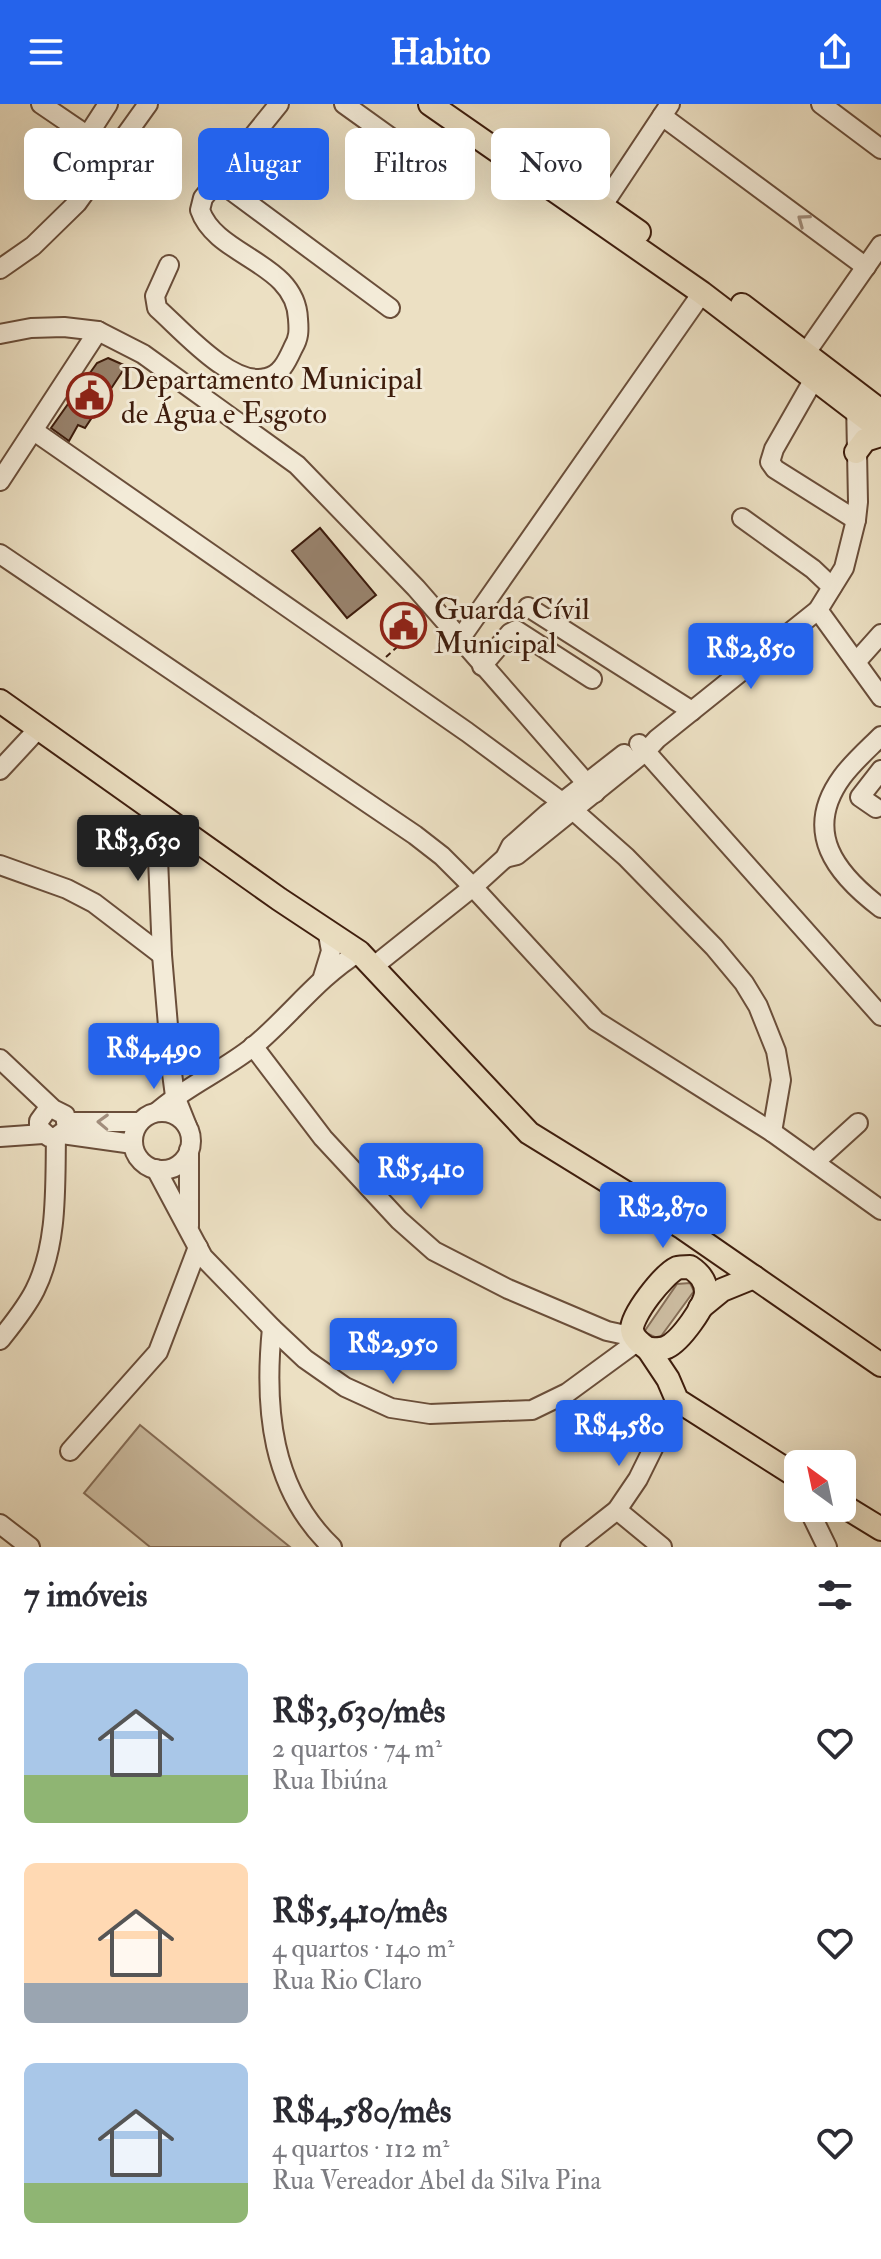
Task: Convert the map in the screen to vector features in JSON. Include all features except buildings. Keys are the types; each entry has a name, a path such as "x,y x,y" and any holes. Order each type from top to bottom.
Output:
{"main road":[{"path":"430,104 491,147"},
{"path":"452,104 603,205 810,359 856,402 881,433 865,440 856,452"},
{"path":"566,200 702,293 810,359"},
{"path":"567,200 586,209 597,209 603,205"},
{"path":"856,402 881,411"},
{"path":"0,701 366,959 529,1133 691,1233 717,1258 754,1277 881,1365"},
{"path":"669,1219 678,1247 672,1272"},
{"path":"717,1258 688,1262 672,1272 642,1306 634,1322 673,1390 784,1469"},
{"path":"646,1342 679,1338 703,1302 717,1258"},
{"path":"672,1272 690,1267 699,1273 705,1283 703,1302"},
{"path":"703,1302 722,1290 754,1277"},
{"path":"856,1514 881,1529"}],"street":[{"path":"41,104 77,128"},
{"path":"93,128 108,104"},
{"path":"131,128 148,104"},
{"path":"259,128 279,104"},
{"path":"344,104 377,128"},
{"path":"821,104 881,149"},
{"path":"603,205 666,110 866,267"},
{"path":"0,269 33,246 79,200"},
{"path":"169,265 155,296 157,308 233,374 255,380 270,378 283,368 299,337 298,305 283,282 210,228 200,210 202,200"},
{"path":"244,200 390,308"},
{"path":"856,520 775,469 770,462 810,359 881,245"},
{"path":"460,639 702,293"},
{"path":"0,334 53,327 98,331 143,354 297,465 318,483 416,588 590,788"},
{"path":"0,481 98,331"},
{"path":"212,404 233,374"},
{"path":"0,1137 57,1127 139,1122 157,1112 175,1096 253,1046 323,977 366,959 473,887 505,858 517,855 590,788 818,610 844,568 856,520 856,402"},
{"path":"34,431 467,732 568,806 626,857 714,947 758,1006 776,1051 781,1080 772,1132"},
{"path":"742,518 813,569 832,587"},
{"path":"0,554 415,835 473,887 596,1021 772,1132 881,1210"},
{"path":"528,607 692,711"},
{"path":"818,610 881,697"},
{"path":"482,666 516,630 592,679"},
{"path":"856,662 881,634"},
{"path":"0,770 39,728"},
{"path":"647,744 881,1016"},
{"path":"879,745 842,778 829,803 823,828 829,853 845,878 881,908"},
{"path":"876,808 860,797 881,770"},
{"path":"156,810 162,955 175,1096 191,1138 189,1229"},
{"path":"0,865 67,889 94,903 162,955"},
{"path":"323,977 331,951 327,929"},
{"path":"253,1046 323,1138 399,1220 434,1251 508,1289 607,1331 646,1342"},
{"path":"0,1059 57,1127 133,1144"},
{"path":"157,1112 169,1112 187,1126"},
{"path":"139,1122 133,1144 145,1164 156,1169 176,1166 189,1150"},
{"path":"815,1162 858,1123"},
{"path":"0,1340 35,1291 41,1275 54,1216 57,1127"},
{"path":"156,1169 209,1264 305,1359 345,1387 391,1408 430,1414 532,1410 567,1393 646,1342"},
{"path":"70,1451 158,1352 198,1247"},
{"path":"272,1328 269,1399 279,1461 293,1498 308,1522 332,1547"},
{"path":"846,1341 881,1348"},
{"path":"570,1547 617,1510 638,1479 673,1390"},
{"path":"778,1465 784,1473"},
{"path":"617,1510 662,1547"},
{"path":"815,1522 827,1547"},
{"path":"0,1524 30,1547"}],"path":[{"path":"392,652 424,623"}],"shaded area":[{"path":"690,1283 694,1291 659,1339 644,1332 677,1284"},
{"path":"140,1425 290,1547 150,1547 84,1493"}],"place":[{"name":"Departamento Municipal de Água e Esgoto","path":"90,396"},
{"name":"Guarda Cívil Municipal","path":"403,626"}]}
